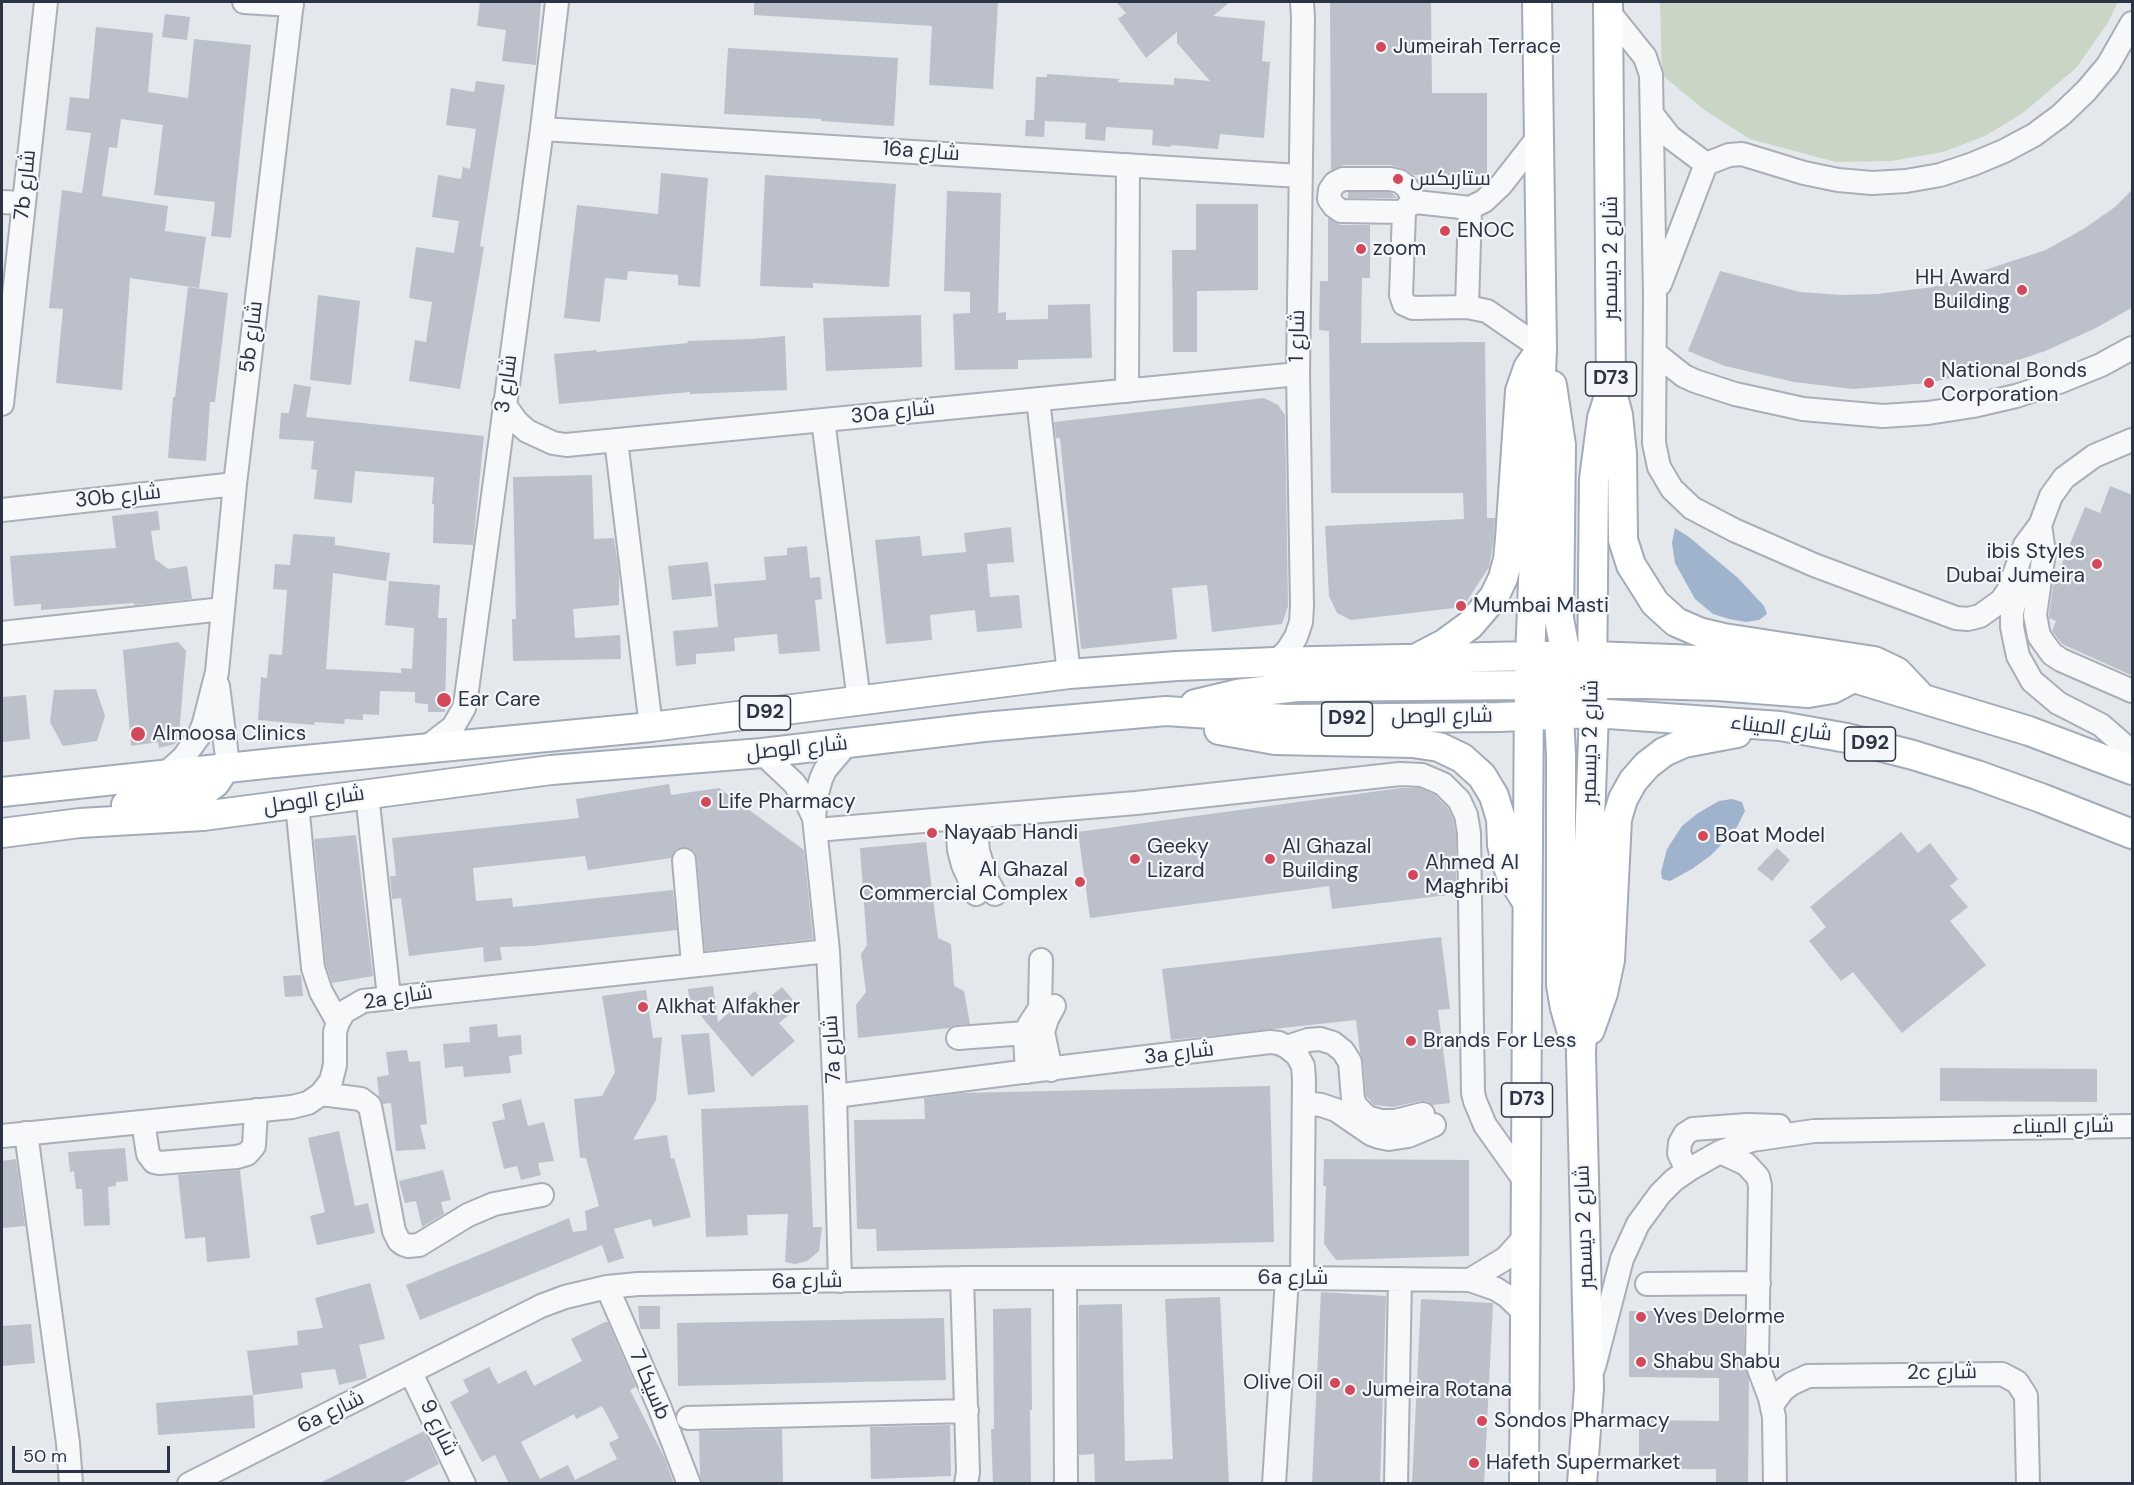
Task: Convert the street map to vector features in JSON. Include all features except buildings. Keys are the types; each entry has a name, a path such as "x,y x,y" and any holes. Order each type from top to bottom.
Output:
{"main road":[{"path":"1536,4 1542,349 1530,656 1566,681"},
{"name":"شارع 2 ديسمبر","path":"1566,681 1594,618 1594,479 1602,418 1611,390 1608,6"},
{"path":"1542,349 1555,400 1561,445 1559,619 1566,681 1561,755 1561,985 1572,1032 1581,1054"},
{"path":"1416,659 1444,644 1470,625 1494,597 1503,578 1510,539 1520,391 1528,368 1542,349"},
{"path":"1611,390 1618,415 1621,444 1623,540 1631,565 1654,603 1676,621 1700,632 1724,638 1861,658 1880,663 1898,672 1922,698"},
{"path":"1559,619 1570,636 1576,639 1588,634 1594,618"},
{"path":"1498,656 1511,661 1515,667 1515,673 1512,679 1498,686"},
{"name":"شارع الوصل","path":"2,792 651,727 1069,674 1275,662 1530,656"},
{"name":"D92","path":"1566,681 1767,665 1854,678 2029,731 2133,770"},
{"path":"1166,711 1237,694 1297,687 1498,686 1566,681 1718,686 1808,693 1832,689 1854,678"},
{"name":"شارع الوصل","path":"2,833 80,823 203,816 551,770 762,753 984,728 1166,711 1286,719 1529,716 1566,681 1594,713"},
{"path":"1633,684 1616,688 1611,698 1616,708 1634,715"},
{"path":"1166,711 1200,725 1250,736 1301,741 1413,743 1439,747 1462,758 1482,776 1494,796 1501,819 1502,844 1506,861 1516,885 1529,904"},
{"name":"شارع 2 ديسمبر","path":"1582,1484 1589,1388 1581,1054 1594,713"},
{"name":"شارع الميناء","path":"1594,713 1780,726 1847,738 1913,755 2031,794 2133,834"},
{"name":"D73","path":"1529,716 1525,1313 1530,1480"},
{"path":"1581,1054 1598,1010 1607,976 1610,960 1617,819 1623,799 1633,780 1664,752 1684,744 1780,726"},
{"path":"1528,755 1533,738 1539,733 1546,732 1553,734 1557,740 1561,755"},
{"path":"80,823 143,800 202,793 215,783 225,768"}],"street":[{"name":"7b شارع","path":"2,404 13,203 46,2"},
{"path":"244,2 292,3"},
{"name":"شارع 3","path":"423,750 453,727 464,708 557,2"},
{"name":"شارع 1","path":"1275,662 1287,651 1296,637 1301,622 1302,606 1298,374 1302,2"},
{"name":"5b شارع","path":"165,774 183,758 199,736 217,672 235,484 292,3"},
{"path":"1608,6 1640,50 1651,75 1655,296 1654,443 1659,467 1672,489 1692,508 1734,530 1814,565 1944,615 1968,619 1986,613 2001,601 2008,591 2025,545 2040,525"},
{"path":"1655,296 1706,164 1729,155 1742,154 1815,175 1872,183 1906,181 1940,175 1962,168 2004,151 2034,135 2061,115 2108,65 2133,22"},
{"path":"1652,114 1670,137 1706,164"},
{"name":"16a شارع","path":"542,129 1300,176"},
{"path":"1540,135 1496,191 1484,201 1470,208 1410,207 1402,300 1408,307 1413,308 1478,308 1496,316 1542,349"},
{"path":"1127,391 1128,165"},
{"path":"1467,307 1470,208"},
{"path":"1655,354 1673,369 1695,381 1735,394 1803,409 1883,416 1928,413 2016,396 2059,382 2133,348"},
{"name":"30a شارع","path":"504,411 527,431 552,443 566,445 1298,374"},
{"path":"1038,399 1069,674"},
{"path":"823,420 859,701"},
{"path":"2130,439 2094,456 2070,473 2051,496 2015,598 2012,627 2018,656 2032,681 2058,703 2101,725 2133,752"},
{"path":"616,440 651,727"},
{"name":"30b شارع","path":"2,510 235,484"},
{"path":"2040,525 2044,553 2035,615 2039,636 2052,654 2061,660 2133,691"},
{"path":"2,633 223,609"},
{"name":"5b شارع","path":"217,672 227,757 225,768"},
{"name":"7a شارع","path":"840,1281 828,951 815,824 816,797 821,779 831,763 848,744"},
{"name":"7a شارع","path":"762,753 794,783 805,799 815,824"},
{"path":"815,824 895,823 966,818 1136,803 1400,774 1422,775 1443,784 1459,800 1466,815 1469,832 1475,1101 1485,1125 1527,1184"},
{"path":"367,794 389,997"},
{"path":"297,804 313,968 321,992 338,1022"},
{"path":"966,818 959,850 963,865 986,894"},
{"path":"684,860 693,964"},
{"name":"2a شارع","path":"321,1094 331,1081 335,1065 335,1032 338,1022 344,1012 363,1001 828,951"},
{"path":"1027,1072 1025,1038 1035,1032 1055,1000 1048,960"},
{"path":"958,1038 1035,1032"},
{"path":"1035,1032 1051,1070"},
{"path":"1287,1047 1308,1040 1320,1039 1333,1043 1343,1051 1350,1062 1353,1099 1356,1106 1367,1117 1381,1121 1428,1119 1408,1136 1379,1137 1336,1110 1305,1103"},
{"name":"3a شارع","path":"835,1096 1270,1042 1287,1047"},
{"path":"1274,1484 1294,1278 1305,1103 1303,1066 1297,1055 1287,1047"},
{"path":"2,1136 300,1105 308,1103 321,1094 361,1100 370,1106 394,1231 403,1244 419,1245 468,1215 494,1204 542,1195"},
{"path":"143,1122 148,1155 159,1163 237,1157 247,1154 254,1146 256,1110"},
{"name":"شارع الميناء","path":"1690,1169 1683,1162 1679,1153 1680,1143 1685,1134 1693,1129 1747,1125 1814,1131 2133,1126"},
{"name":"شارع الميناء","path":"1589,1388 1622,1259 1638,1224 1660,1194 1690,1169 1720,1152 1752,1140 1814,1131"},
{"path":"26,1133 68,1443 71,1484"},
{"path":"1720,1152 1746,1164 1758,1177 1760,1186 1757,1359 1772,1406 1775,1428 1775,1484"},
{"path":"1470,1280 1506,1258 1525,1238"},
{"path":"962,1278 967,1411 968,1472 966,1484"},
{"name":"6a شارع","path":"189,1484 541,1306 565,1297 607,1287 638,1284 962,1278 1470,1280 1496,1289 1525,1313"},
{"path":"1065,1278 1066,1484"},
{"path":"1396,1484 1400,1279"},
{"path":"1647,1284 1759,1283"},
{"name":"سيكا 7b","path":"607,1287 659,1406 689,1484"},
{"name":"شارع 9","path":"411,1373 464,1484"},
{"name":"2c شارع","path":"1772,1406 1783,1390 1808,1376 2002,1374 2017,1382 2026,1396 2028,1484"},
{"path":"688,1418 967,1411"}],"green space":[{"path":"1660,2 2118,2 2107,24 2076,68 2023,113 1985,136 1943,152 1891,161 1836,162 1750,139 1706,111 1662,75"}],"water":[{"path":"1675,528 1738,578 1764,606 1767,614 1759,620 1746,622 1729,619 1713,614 1695,599 1675,563 1672,543"},
{"path":"1732,799 1742,802 1745,811 1737,827 1725,841 1692,869 1670,881 1662,879 1661,872 1667,849 1682,826 1698,813 1719,801"}],"place":[{"name":"Jumeirah Terrace","path":"1381,47"},
{"name":"ستاربكس","path":"1398,179"},
{"name":"ENOC","path":"1445,231"},
{"name":"zoom","path":"1361,249"},
{"name":"HH Award Building","path":"2022,290"},
{"name":"National Bonds Corporation","path":"1929,383"},
{"name":"ibis Styles Dubai Jumeira","path":"2097,564"},
{"name":"Mumbai Masti","path":"1461,606"},
{"name":"Ear Care","path":"444,700"},
{"name":"Almoosa Clinics","path":"138,734"},
{"name":"Life Pharmacy","path":"706,802"},
{"name":"Nayaab Handi","path":"932,833"},
{"name":"Boat Model","path":"1703,836"},
{"name":"Geeky Lizard","path":"1135,859"},
{"name":"Al Ghazal Building","path":"1270,859"},
{"name":"Ahmed Al Maghribi","path":"1413,875"},
{"name":"Al Ghazal Commercial Complex","path":"1080,882"},
{"name":"Alkhat Alfakher","path":"643,1007"},
{"name":"Brands For Less","path":"1411,1041"},
{"name":"Yves Delorme","path":"1641,1317"},
{"name":"Shabu Shabu","path":"1641,1362"},
{"name":"Olive Oil","path":"1335,1383"},
{"name":"Jumeira Rotana","path":"1350,1390"},
{"name":"Sondos Pharmacy","path":"1482,1421"},
{"name":"Hafeth Supermarket","path":"1474,1463"}]}
